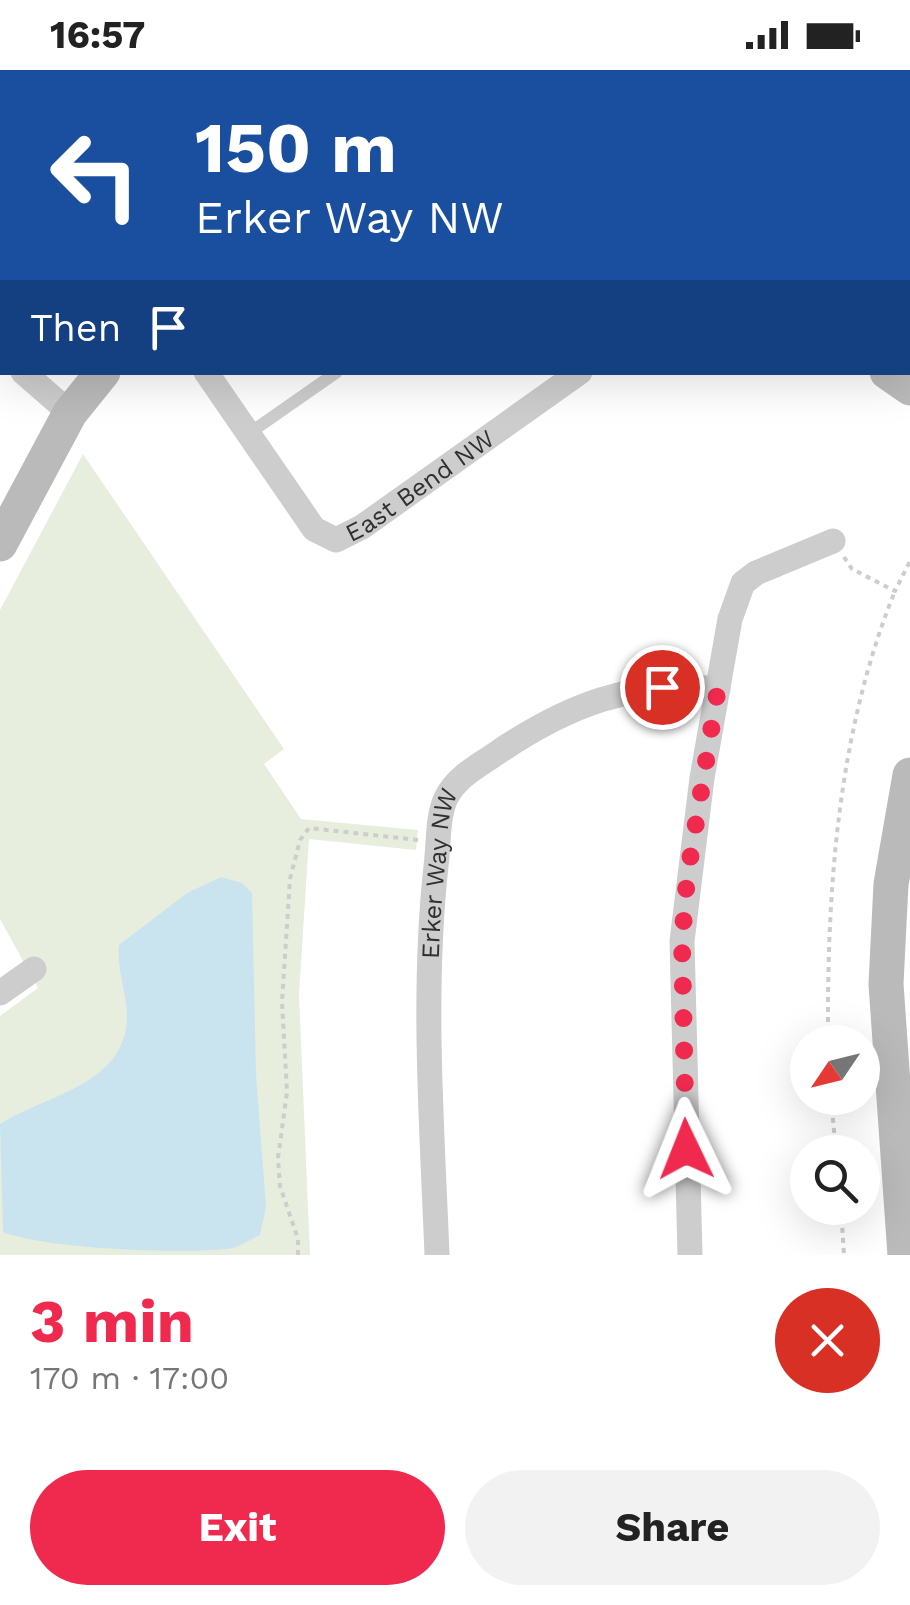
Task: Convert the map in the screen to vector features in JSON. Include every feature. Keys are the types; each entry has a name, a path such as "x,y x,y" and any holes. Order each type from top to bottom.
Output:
{"main road":[{"path":"0,544 70,414 101,375"},
{"path":"905,1255 886,984 891,884 910,775"}],"street":[{"path":"26,375 70,414"},
{"name":"East Bend NW","path":"208,375 314,529 336,540 362,527 576,375"},
{"path":"690,1255 682,941 687,878 730,619 743,583 778,561 833,541"},
{"name":"Erker Way NW","path":"437,1255 428,991 444,802 452,786 566,709 632,689 687,685 718,688"},
{"path":"0,993 34,969"}],"lane":[{"path":"248,434 333,375"}],"path":[{"path":"833,541 852,569 894,591"},
{"path":"828,1025 828,928 841,797 861,702 894,591 910,562"},
{"path":"298,1255 298,1239 279,1172 287,1092 282,1002 290,879 300,840 309,828 439,842"},
{"path":"842,1225 844,1255"}],"green space":[{"path":"83,454 284,749 264,764 301,819 418,830 416,850 309,839 299,994 310,1255 0,1255 0,1016 38,988 0,919 0,610"}],"water":[{"path":"221,877 242,883 252,893 256,1074 266,1207 260,1235 233,1248 152,1250 50,1243 3,1232 0,1124 82,1084 114,1057 124,1038 127,1014 119,945 187,893"}],"route":[{"path":"662,687 718,688 687,878 682,941 686,1149"}]}
